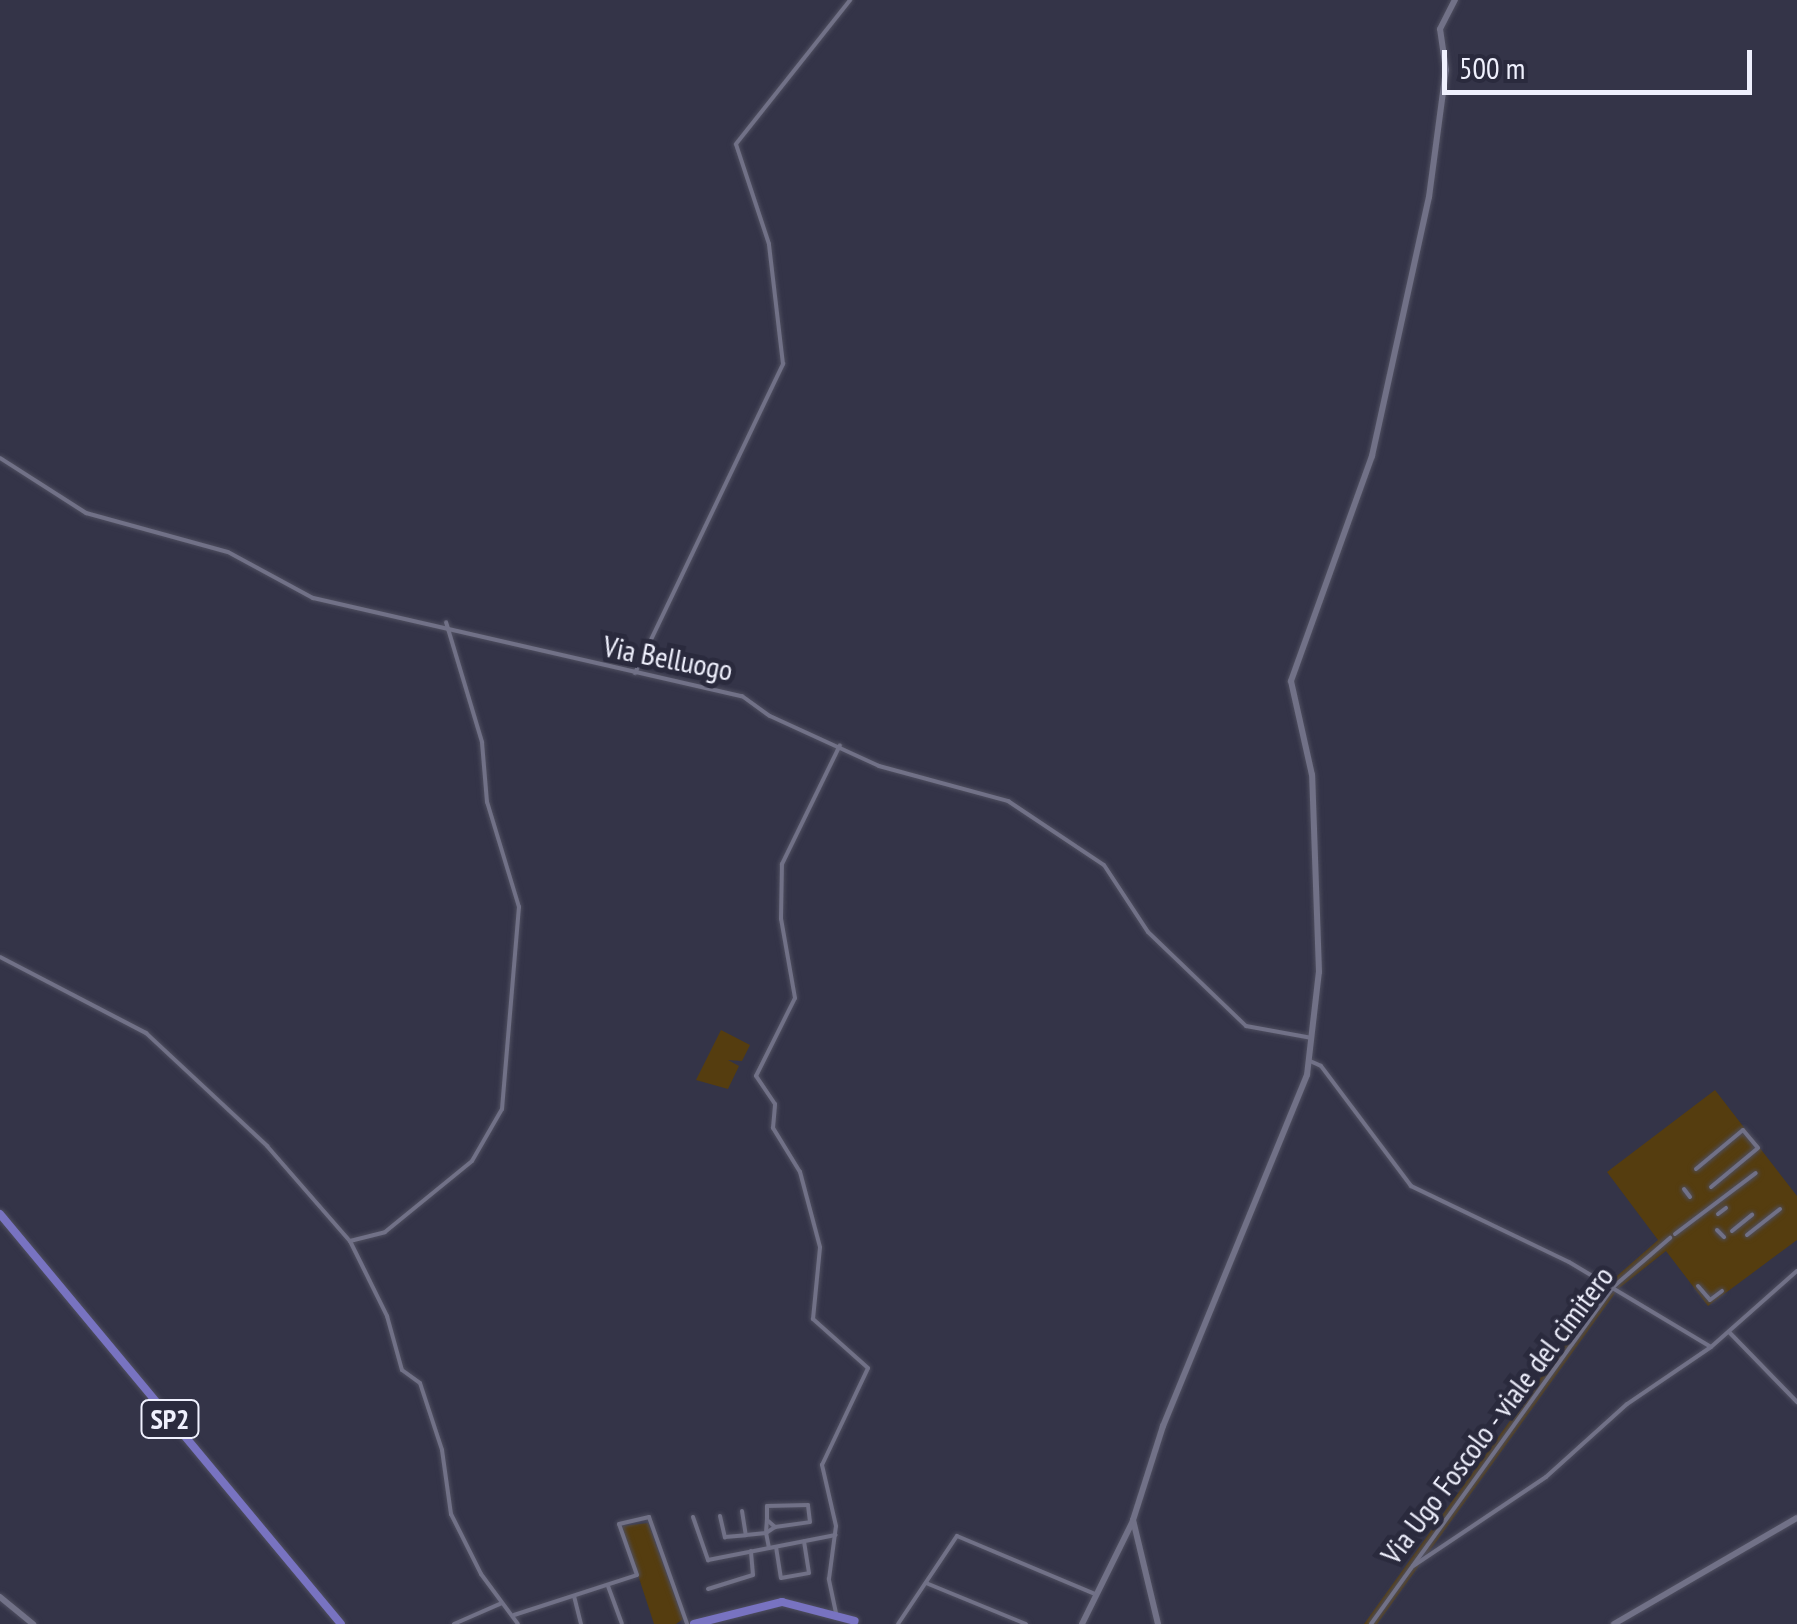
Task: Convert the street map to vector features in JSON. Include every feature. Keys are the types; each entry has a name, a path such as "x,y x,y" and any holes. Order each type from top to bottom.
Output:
{"main road":[{"path":"1082,1624 1133,1520 1164,1426 1310,1061 1319,972 1312,775 1291,681 1372,456 1429,197 1446,70 1440,29 1455,0"},
{"name":"SP2","path":"0,1214 340,1624"},
{"path":"1614,1624 1797,1518"},
{"path":"1133,1520 1158,1624"},
{"path":"0,1597 33,1624"},
{"path":"690,1624 768,1602 836,1613 855,1623"},
{"path":"708,1624 786,1605 855,1623"}],"street":[{"path":"636,673 783,364 769,244 736,144 850,0"},
{"name":"Via Belluogo","path":"0,458 86,513 228,552 313,598 742,696 770,716 879,766 1008,802 1104,865 1148,932 1246,1026 1312,1038"},
{"path":"350,1241 385,1232 472,1161 502,1109 519,907 487,802 488,766 446,622"},
{"path":"836,1613 829,1578 836,1535 822,1465 868,1368 814,1320 820,1247 800,1172 772,1128 775,1104 756,1076 795,998 781,919 782,864 840,745"},
{"path":"0,957 146,1033 267,1146 350,1241 387,1316 402,1370 420,1382 442,1450 451,1514 502,1604 518,1624"},
{"path":"1310,1061 1321,1066 1411,1186 1612,1288 1710,1347"},
{"path":"1696,1169 1743,1130 1757,1147 1711,1188"},
{"name":"Via Ugo Foscolo - viale del cimitero","path":"1374,1624 1612,1288 1756,1173"},
{"path":"1684,1189 1690,1196"},
{"path":"1718,1214 1726,1208"},
{"path":"1747,1235 1780,1209"},
{"path":"1732,1232 1752,1215"},
{"path":"1717,1230 1724,1238"},
{"path":"1413,1566 1546,1477 1627,1404 1710,1347 1797,1271"},
{"path":"1698,1286 1710,1300 1722,1290"},
{"path":"1729,1332 1797,1402"},
{"path":"720,1516 725,1538 766,1533 775,1526 810,1522 808,1505 767,1506 766,1533 769,1548"},
{"path":"742,1511 746,1535"},
{"path":"692,1516 708,1560 836,1535"},
{"path":"514,1615 635,1576 619,1524 649,1518 690,1624"},
{"path":"767,1518 775,1526"},
{"path":"898,1624 957,1536 1095,1594"},
{"path":"776,1546 781,1578 795,1576 809,1573 804,1541"},
{"path":"708,1589 753,1576 751,1552"},
{"path":"926,1583 1026,1624"},
{"path":"608,1584 622,1624"},
{"path":"574,1595 581,1624"},
{"path":"454,1624 502,1604"}],"shaded area":[{"path":"721,1030 750,1045 742,1061 728,1060 739,1066 728,1089 696,1080"},
{"path":"1715,1090 1797,1196 1797,1240 1708,1306 1666,1251 1618,1289 1377,1624 1364,1624 1609,1283 1658,1240 1607,1172"},
{"path":"648,1523 683,1619 676,1624 654,1624 622,1526"}]}
